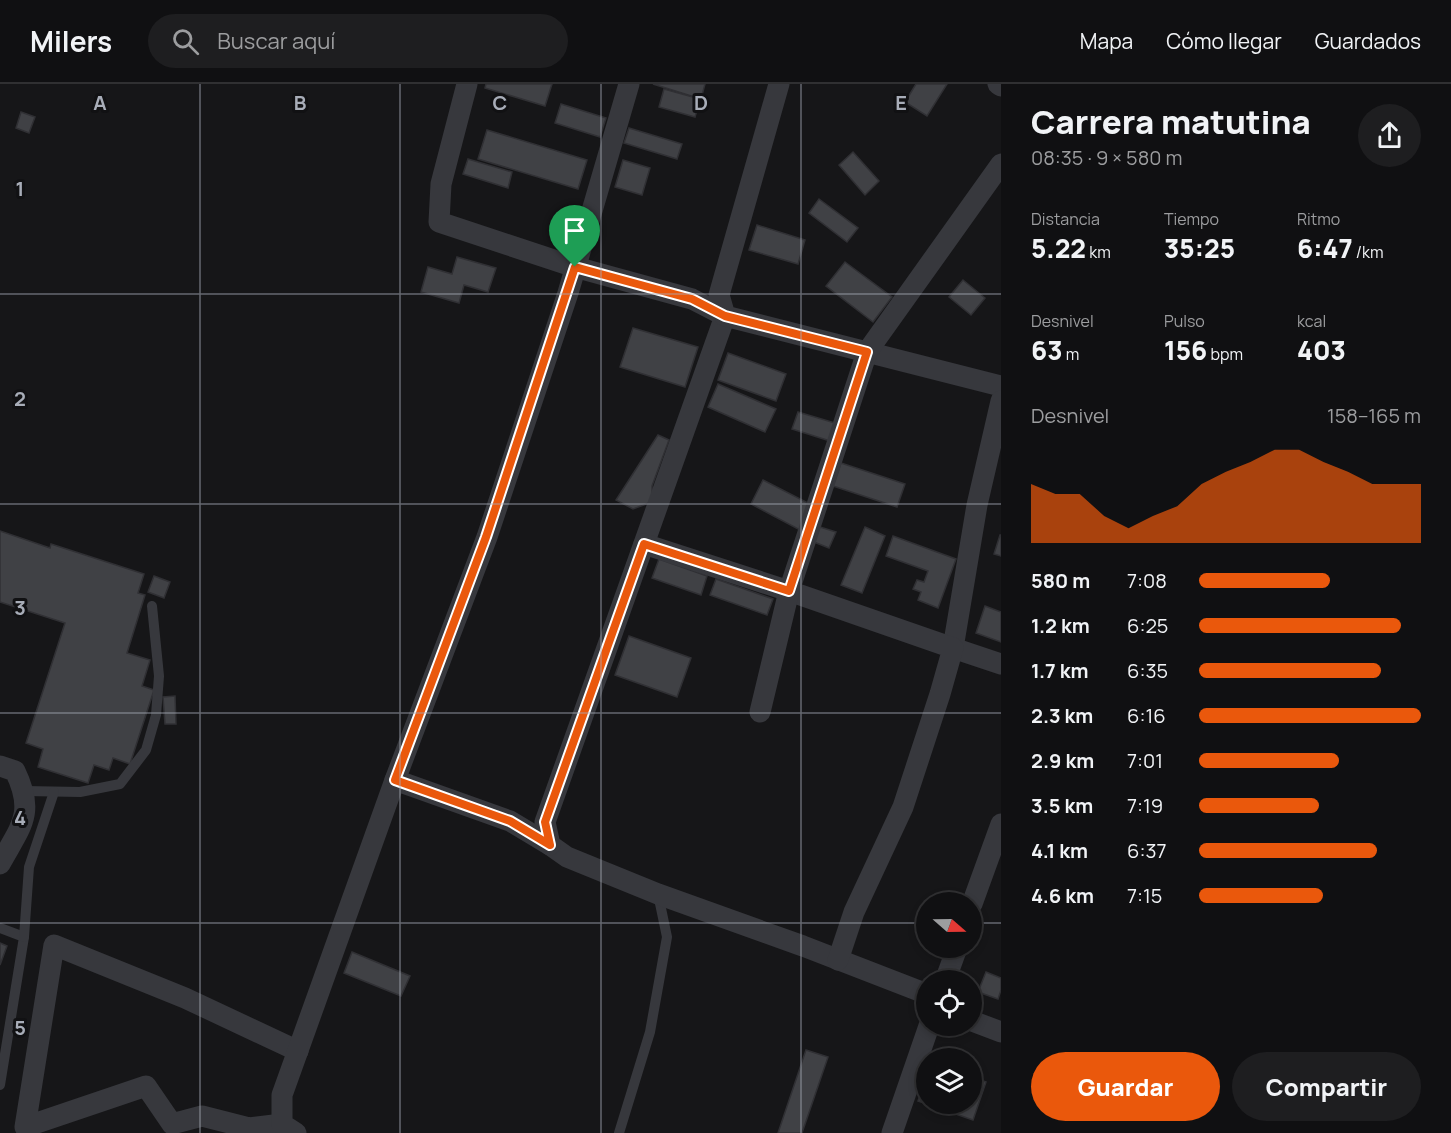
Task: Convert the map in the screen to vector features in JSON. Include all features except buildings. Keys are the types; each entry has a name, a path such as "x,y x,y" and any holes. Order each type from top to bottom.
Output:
{"street":[{"path":"467,84 441,184 439,222 575,267 692,299 725,316 1001,386"},
{"path":"298,1051 185,998 54,945 24,1130 146,1086 172,1124 202,1116 249,1128 289,1128 282,1095 298,1051 395,780 486,537 575,267 630,84"},
{"path":"550,845 545,822 725,316 719,295 779,84"},
{"path":"760,711 789,591 867,352 1001,164"},
{"path":"838,960 854,912 903,807 940,694 953,648 977,504 1001,401"},
{"path":"644,544 1001,664"},
{"path":"0,766 15,771 25,791 25,817 0,864"},
{"path":"395,780 510,821 567,857 658,894 916,990"},
{"path":"976,892 999,831"},
{"path":"982,1025 1001,1032"},
{"path":"892,1133 926,1036"}],"lane":[{"path":"25,791 80,792 120,784 146,750 156,715 159,676 152,606"},
{"path":"0,1085 24,937 29,867 54,792"},
{"path":"619,1133 650,1032 667,937 658,894"},
{"path":"0,928 24,937"}],"route":[{"path":"575,267 692,299 725,316 867,352 789,591 644,544 545,822 550,845 510,821 395,780 486,537 575,267"}]}
